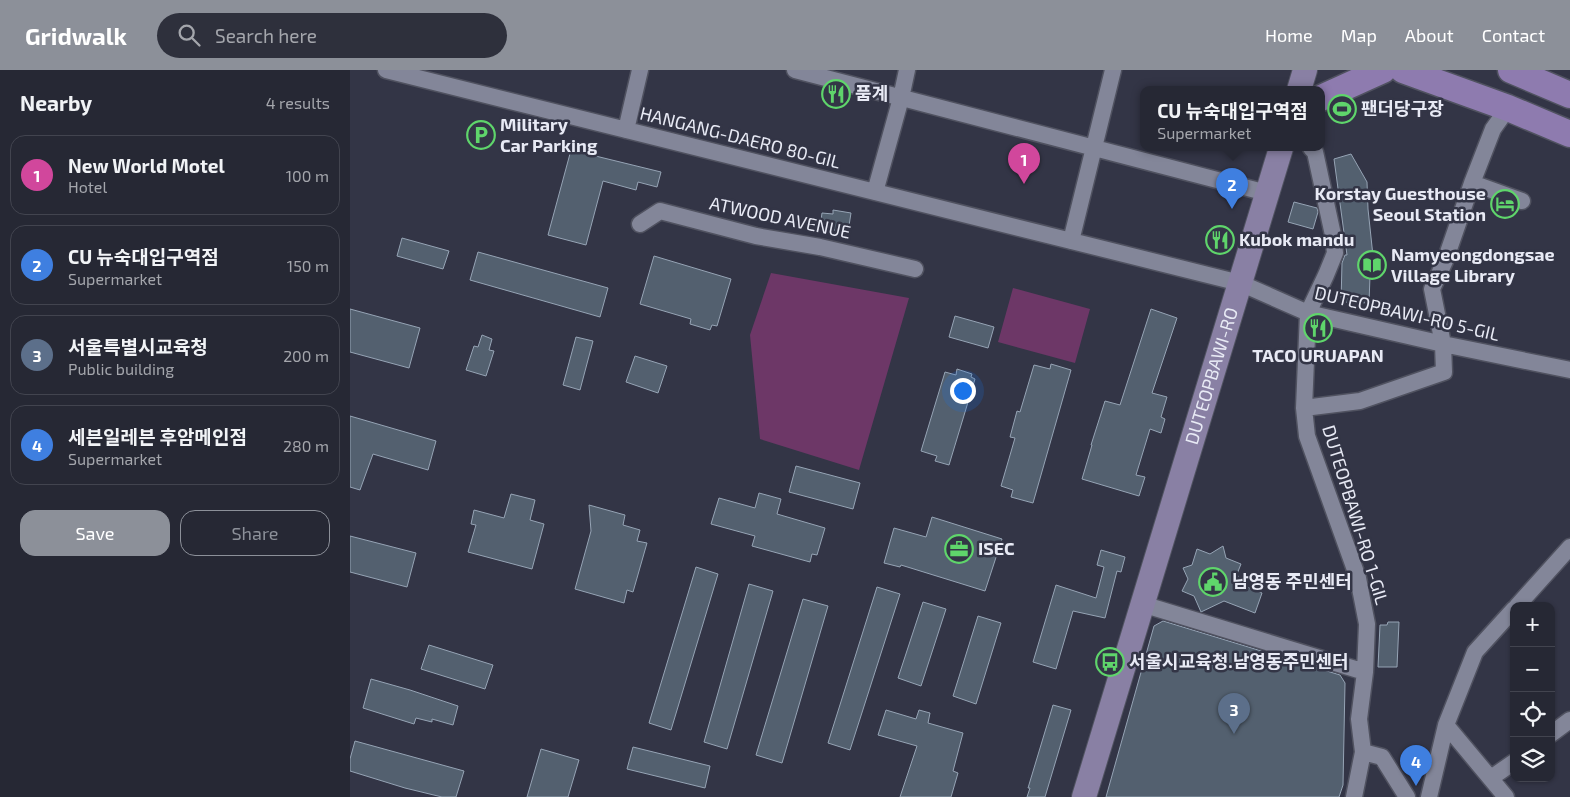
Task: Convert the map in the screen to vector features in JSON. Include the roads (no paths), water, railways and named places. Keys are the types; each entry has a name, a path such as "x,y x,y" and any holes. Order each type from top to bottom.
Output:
{"main road":[{"path":"1300,86 1306,70"},
{"path":"1325,96 1383,70"},
{"path":"1403,70 1508,108 1570,134"},
{"path":"1511,70 1570,96"},
{"name":"DUTEOPBAWI-RO","path":"1084,797 1280,151"}],"street":[{"path":"386,70 626,130"},
{"name":"HANGANG-DAERO 80-GIL","path":"640,70 626,130 1070,241"},
{"path":"795,70 1267,193"},
{"path":"875,192 906,70"},
{"path":"1070,241 1113,70"},
{"path":"1304,408 1360,401 1444,372 1443,344 1432,289 1445,261 1493,129 1508,108"},
{"name":"DUTEOPBAWI-RO 1-GIL","path":"1314,151 1333,234 1334,253 1308,313 1304,408 1307,436 1358,578 1367,624 1365,672 1359,719 1363,752 1356,796"},
{"path":"1472,183 1522,201"},
{"name":"ATWOOD AVENUE","path":"640,224 660,211 756,236 820,247 915,269"},
{"name":"DUTEOPBAWI-RO 5-GIL","path":"1070,241 1240,283 1308,313 1443,344 1570,370"},
{"path":"1521,602 1570,547"},
{"path":"1142,604 1365,672"},
{"path":"1429,797 1446,725 1475,652 1510,613"},
{"path":"1555,731 1570,720"},
{"path":"1446,725 1506,797"},
{"path":"1363,752 1382,757 1407,797"},
{"path":"1491,778 1510,765"}],"place":[{"name":"품계","path":"836,94"},
{"name":"팬더당구장","path":"1342,109"},
{"name":"Military Car Parking","path":"481,135"},
{"name":"New World Motel","path":"1024,184"},
{"name":"Korstay Guesthouse Seoul Station","path":"1505,204"},
{"name":"CU 뉴숙대입구역점","path":"1232,209"},
{"name":"Kubok mandu","path":"1220,240"},
{"name":"Namyeongdongsae Village Library","path":"1372,265"},
{"name":"TACO URUAPAN","path":"1318,328"},
{"name":"ISEC","path":"959,549"},
{"name":"남영동 주민센터","path":"1213,582"},
{"name":"서울시교육청.남영동주민센터","path":"1110,662"},
{"name":"서울특별시교육청","path":"1234,734"},
{"name":"세븐일레븐 후암메인점","path":"1416,786"}]}
